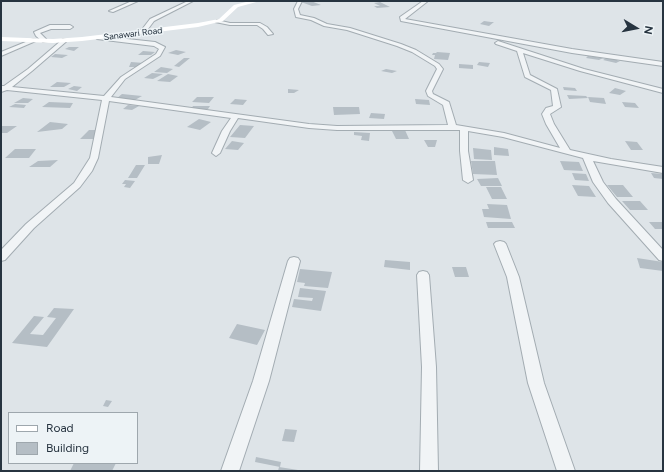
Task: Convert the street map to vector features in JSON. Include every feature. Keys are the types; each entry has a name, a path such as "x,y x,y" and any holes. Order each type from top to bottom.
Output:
{"street":[{"path":"111,11 136,1"},
{"path":"143,32 152,20 190,1"},
{"name":"Sanawari Road","path":"1,39 44,41 99,38 218,21 226,17 236,6 257,1"},
{"path":"300,1 296,9 298,16 312,19 326,25 348,29 399,45 414,51 437,65 440,69 429,91 430,94 446,104 453,127"},
{"path":"426,1 402,18 403,20 572,51 663,64"},
{"path":"218,21 230,24 258,24 265,28 270,34"},
{"path":"44,41 37,32 50,27 70,26"},
{"path":"471,33 582,70 663,91"},
{"path":"1,257 6,247 77,185 94,158 106,98 123,78 158,55 162,47 155,44 99,38"},
{"path":"1,54 35,40"},
{"path":"3,89 66,40"},
{"path":"520,50 527,76 554,89 557,106 549,110 546,114 550,124 567,152"},
{"path":"3,89 66,93 323,128 464,128 504,135 587,157 663,170"},
{"path":"216,153 226,131 236,116"},
{"path":"464,128 464,151 468,180"},
{"path":"587,157 598,182 612,201 663,257"},
{"path":"500,244 513,277 536,383 566,471"},
{"path":"230,471 261,381 294,261"},
{"path":"423,275 429,367 429,471"}],"building":[{"path":"311,1 321,5 312,6 301,2"},
{"path":"380,2 390,7 377,8 374,6 380,6 374,3"},
{"path":"484,21 494,22 489,26 480,24"},
{"path":"69,47 79,47 74,51 65,49"},
{"path":"176,50 186,52 178,55 168,53"},
{"path":"143,51 155,52 151,55 138,55"},
{"path":"433,53 450,53 448,60 434,59 435,55 432,55"},
{"path":"55,54 68,55 62,58 51,57"},
{"path":"588,56 603,58 599,60 586,58"},
{"path":"608,57 620,61 616,63 603,60"},
{"path":"184,58 190,58 179,67 174,66"},
{"path":"131,62 144,63 141,67 129,67"},
{"path":"479,62 490,63 488,67 477,65"},
{"path":"459,64 473,65 473,69 459,68"},
{"path":"161,67 173,69 167,73 154,72"},
{"path":"386,69 397,71 392,73 381,71"},
{"path":"152,73 163,74 153,79 144,78"},
{"path":"168,74 178,76 170,82 157,81"},
{"path":"57,82 71,83 64,87 50,87"},
{"path":"74,86 82,87 77,91 68,89"},
{"path":"563,87 575,88 577,91 564,90"},
{"path":"615,88 626,91 620,95 609,93"},
{"path":"288,89 299,90 294,93 288,93"},
{"path":"122,94 142,96 135,100 117,98"},
{"path":"567,95 586,96 588,98 569,99"},
{"path":"197,97 214,97 209,103 192,102"},
{"path":"588,97 604,98 606,104 590,102"},
{"path":"23,98 33,99 28,103 14,103"},
{"path":"235,99 247,100 243,105 230,104"},
{"path":"415,99 429,100 430,105 416,104"},
{"path":"49,102 73,103 70,108 42,107"},
{"path":"622,102 635,103 639,108 625,107"},
{"path":"15,104 26,105 24,108 9,107"},
{"path":"128,105 139,106 132,110 123,109"},
{"path":"193,106 210,106 208,109 191,109"},
{"path":"333,107 359,107 360,114 334,115"},
{"path":"371,113 385,114 384,119 369,118"},
{"path":"199,119 211,122 200,130 187,127"},
{"path":"50,122 68,124 62,129 37,132"},
{"path":"240,125 254,126 245,138 230,137"},
{"path":"1,126 17,126 7,133 1,133"},
{"path":"89,130 98,130 93,139 80,139"},
{"path":"405,130 409,139 396,139 392,131"},
{"path":"354,132 370,133 369,141 361,140 362,136 354,135"},
{"path":"424,140 437,140 435,147 428,147"},
{"path":"232,141 244,143 238,150 225,149"},
{"path":"625,141 637,142 643,150 631,150"},
{"path":"494,147 508,149 509,156 494,155"},
{"path":"473,148 491,150 492,160 474,159"},
{"path":"15,149 36,149 29,158 5,158"},
{"path":"162,155 159,164 148,164 148,157"},
{"path":"58,160 50,167 29,167 38,161"},
{"path":"471,161 495,161 497,175 473,174"},
{"path":"560,161 579,162 583,171 564,170"},
{"path":"136,165 145,165 137,178 128,178"},
{"path":"572,173 586,174 589,181 575,180"},
{"path":"651,173 663,174 663,179 654,178"},
{"path":"498,178 502,186 481,186 477,179"},
{"path":"125,180 135,181 130,188 124,187 126,184 122,184"},
{"path":"572,185 589,186 596,197 578,196"},
{"path":"607,185 623,185 633,197 617,197"},
{"path":"486,187 501,187 507,199 492,199"},
{"path":"622,201 640,201 648,210 630,210"},
{"path":"487,204 507,205 511,219 484,217 482,209 489,209"},
{"path":"486,222 512,222 515,228 488,228"},
{"path":"649,222 663,222 663,229 655,229"},
{"path":"637,258 663,262 663,271 640,268"},
{"path":"385,260 410,262 410,270 384,267"},
{"path":"452,267 466,267 469,277 455,277"},
{"path":"300,269 332,272 328,288 304,286 305,283 297,282"},
{"path":"300,288 326,291 321,311 292,307 294,299 312,301 313,298 298,297"},
{"path":"54,308 74,309 47,347 12,343 34,316 44,317 30,334 43,335 56,318 47,317"},
{"path":"237,324 265,330 257,345 229,338"},
{"path":"106,400 112,401 108,407 103,406"},
{"path":"285,429 297,430 294,442 282,441"},
{"path":"256,457 281,462 280,467 255,462"},
{"path":"74,464 116,464 112,471 70,471"},
{"path":"279,467 298,470 278,471"}]}
